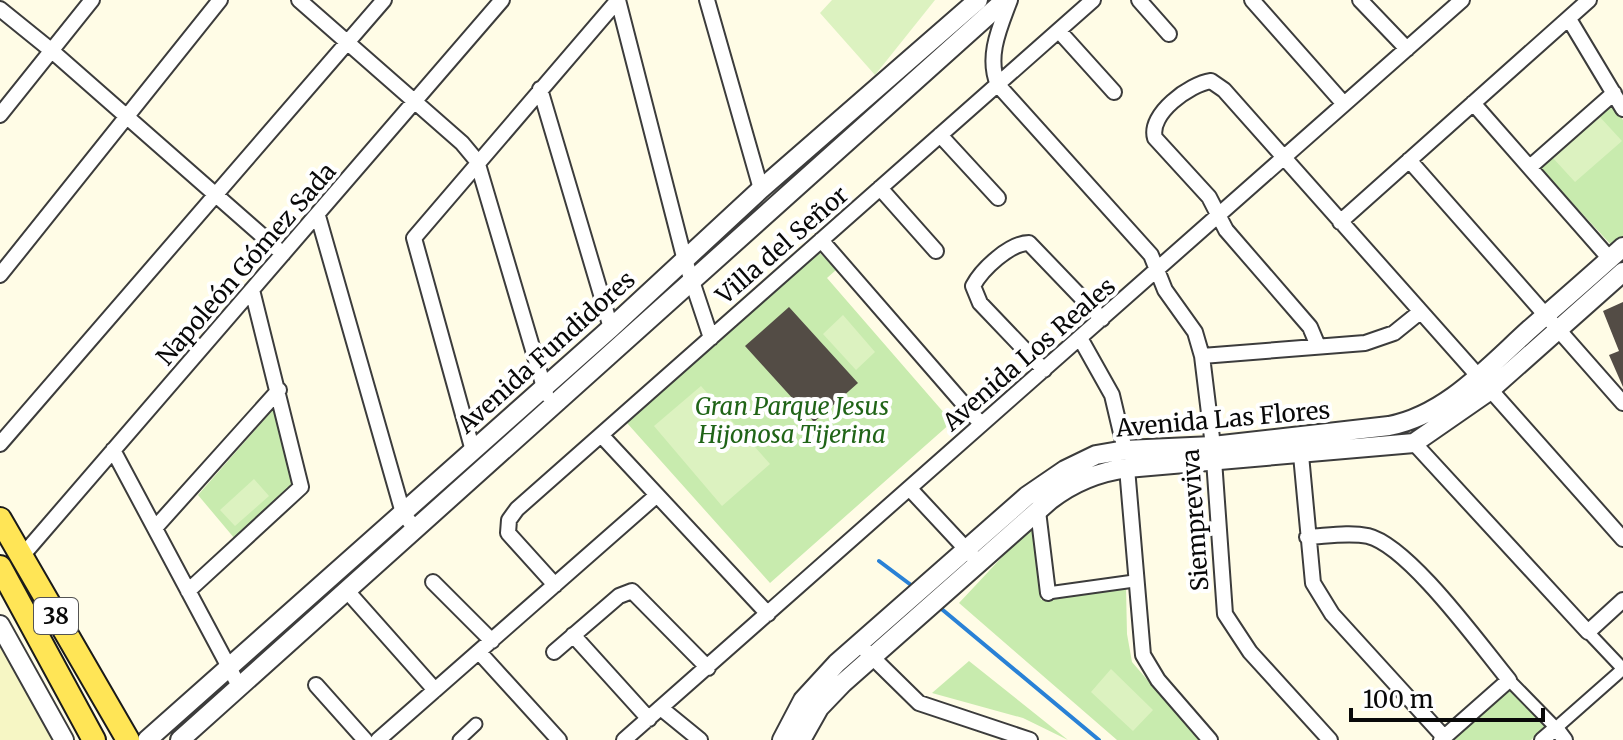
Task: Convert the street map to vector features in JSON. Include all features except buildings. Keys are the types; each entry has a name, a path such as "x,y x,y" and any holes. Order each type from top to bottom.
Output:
{"main road":[{"name":"38","path":"0,519 112,713"},
{"name":"38","path":"0,567 49,652"},
{"path":"49,652 94,740"},
{"path":"49,652 106,740"},
{"path":"112,713 128,740"}],"street":[{"path":"0,115 92,0"},
{"path":"0,275 220,0"},
{"path":"299,0 462,143 477,161 552,409"},
{"path":"0,444 384,0"},
{"name":"Napoleón Gómez Sada","path":"22,556 502,0"},
{"path":"618,0 684,257 711,338"},
{"path":"473,451 414,238 618,0"},
{"path":"707,0 761,189"},
{"name":"Avenida Fundidores","path":"147,740 611,328 684,257 978,0"},
{"path":"998,85 994,75 994,49 1008,0"},
{"name":"Avenida Fundidores","path":"180,740 1008,0"},
{"name":"Villa del Señor","path":"555,585 515,544 507,528 517,509 1093,0"},
{"path":"1139,0 1169,34"},
{"path":"1252,0 1344,104"},
{"path":"1360,0 1407,49"},
{"name":"Avenida Los Reales","path":"624,740 1462,0"},
{"path":"1340,222 1589,0"},
{"path":"0,9 216,192 283,254"},
{"path":"1569,19 1623,109"},
{"path":"1059,31 1114,92"},
{"path":"1318,346 1310,327 1233,238 1209,197 1161,147 1153,132 1160,114 1200,84 1211,81 1224,90 1623,539"},
{"name":"Siempreviva","path":"998,85 1151,255 1165,290 1195,332 1202,356 1214,454 1225,614 1237,636 1330,740"},
{"path":"540,89 611,328"},
{"path":"1530,167 1614,93"},
{"path":"1473,103 1619,259"},
{"path":"940,135 998,198"},
{"path":"1409,160 1623,403"},
{"path":"880,188 936,251"},
{"path":"318,216 403,513 416,530"},
{"path":"821,240 981,424"},
{"path":"1044,370 980,303 974,291 979,276 1012,248 1024,243 1034,245 1102,319"},
{"name":"Avenida Las Flores","path":"801,740 830,696 872,658 1047,480 1096,455 1126,459 1214,454 1301,455 1414,443 1619,259"},
{"path":"188,591 301,487 252,290"},
{"path":"1202,356 1378,340 1394,333 1420,312"},
{"path":"1080,338 1112,395 1126,459 1139,642 1148,667 1210,740"},
{"name":"Avenida Las Flores","path":"1214,454 1404,423 1483,384"},
{"path":"155,528 279,390"},
{"path":"602,436 768,614"},
{"path":"1414,443 1623,669 1560,734 1542,740"},
{"path":"113,450 239,686"},
{"path":"1301,455 1313,583 1332,614 1442,738 1509,680"},
{"name":"Avenida Las Flores","path":"782,740 803,700 859,643 1082,479 1126,459"},
{"path":"910,489 973,557"},
{"path":"378,740 657,495"},
{"path":"1038,511 1048,593 1134,581"},
{"path":"1307,537 1350,534 1386,544 1422,576 1509,680 1560,734"},
{"path":"433,582 492,641"},
{"path":"554,652 629,591 642,597 708,668"},
{"path":"348,592 435,690"},
{"path":"1588,632 1623,600"},
{"path":"0,625 64,740"},
{"path":"573,635 649,719"},
{"path":"859,643 919,703 1030,740"},
{"path":"479,652 559,740"},
{"path":"316,685 365,740"},
{"path":"662,709 700,740"},
{"path":"112,713 147,740"},
{"path":"459,740 476,724"}],"green space":[{"path":"832,0 935,0 875,75 820,13"},
{"path":"1613,103 1623,120 1623,240 1614,248 1539,167"},
{"path":"1599,116 1622,141 1575,182 1553,158"},
{"name":"Gran Parque Jesus Hijonosa Tijerina","path":"819,252 836,270 827,278 952,422 770,583 627,423"},
{"path":"843,315 875,352 856,370 823,334"},
{"path":"701,386 770,464 722,506 654,426"},
{"path":"277,405 300,484 235,539 198,495"},
{"path":"254,479 269,496 235,526 220,510"},
{"path":"1035,522 1041,600 1126,588 1127,634 1132,662 1199,740 1117,740 959,603"},
{"path":"0,646 54,740 0,740"},
{"path":"969,661 1068,740 1023,718 932,693"},
{"path":"1111,669 1153,710 1133,731 1091,692"},
{"path":"1512,686 1547,725 1531,740 1451,740"}],"waterway":[{"path":"879,561 915,588"},
{"path":"938,606 1099,740"}]}
